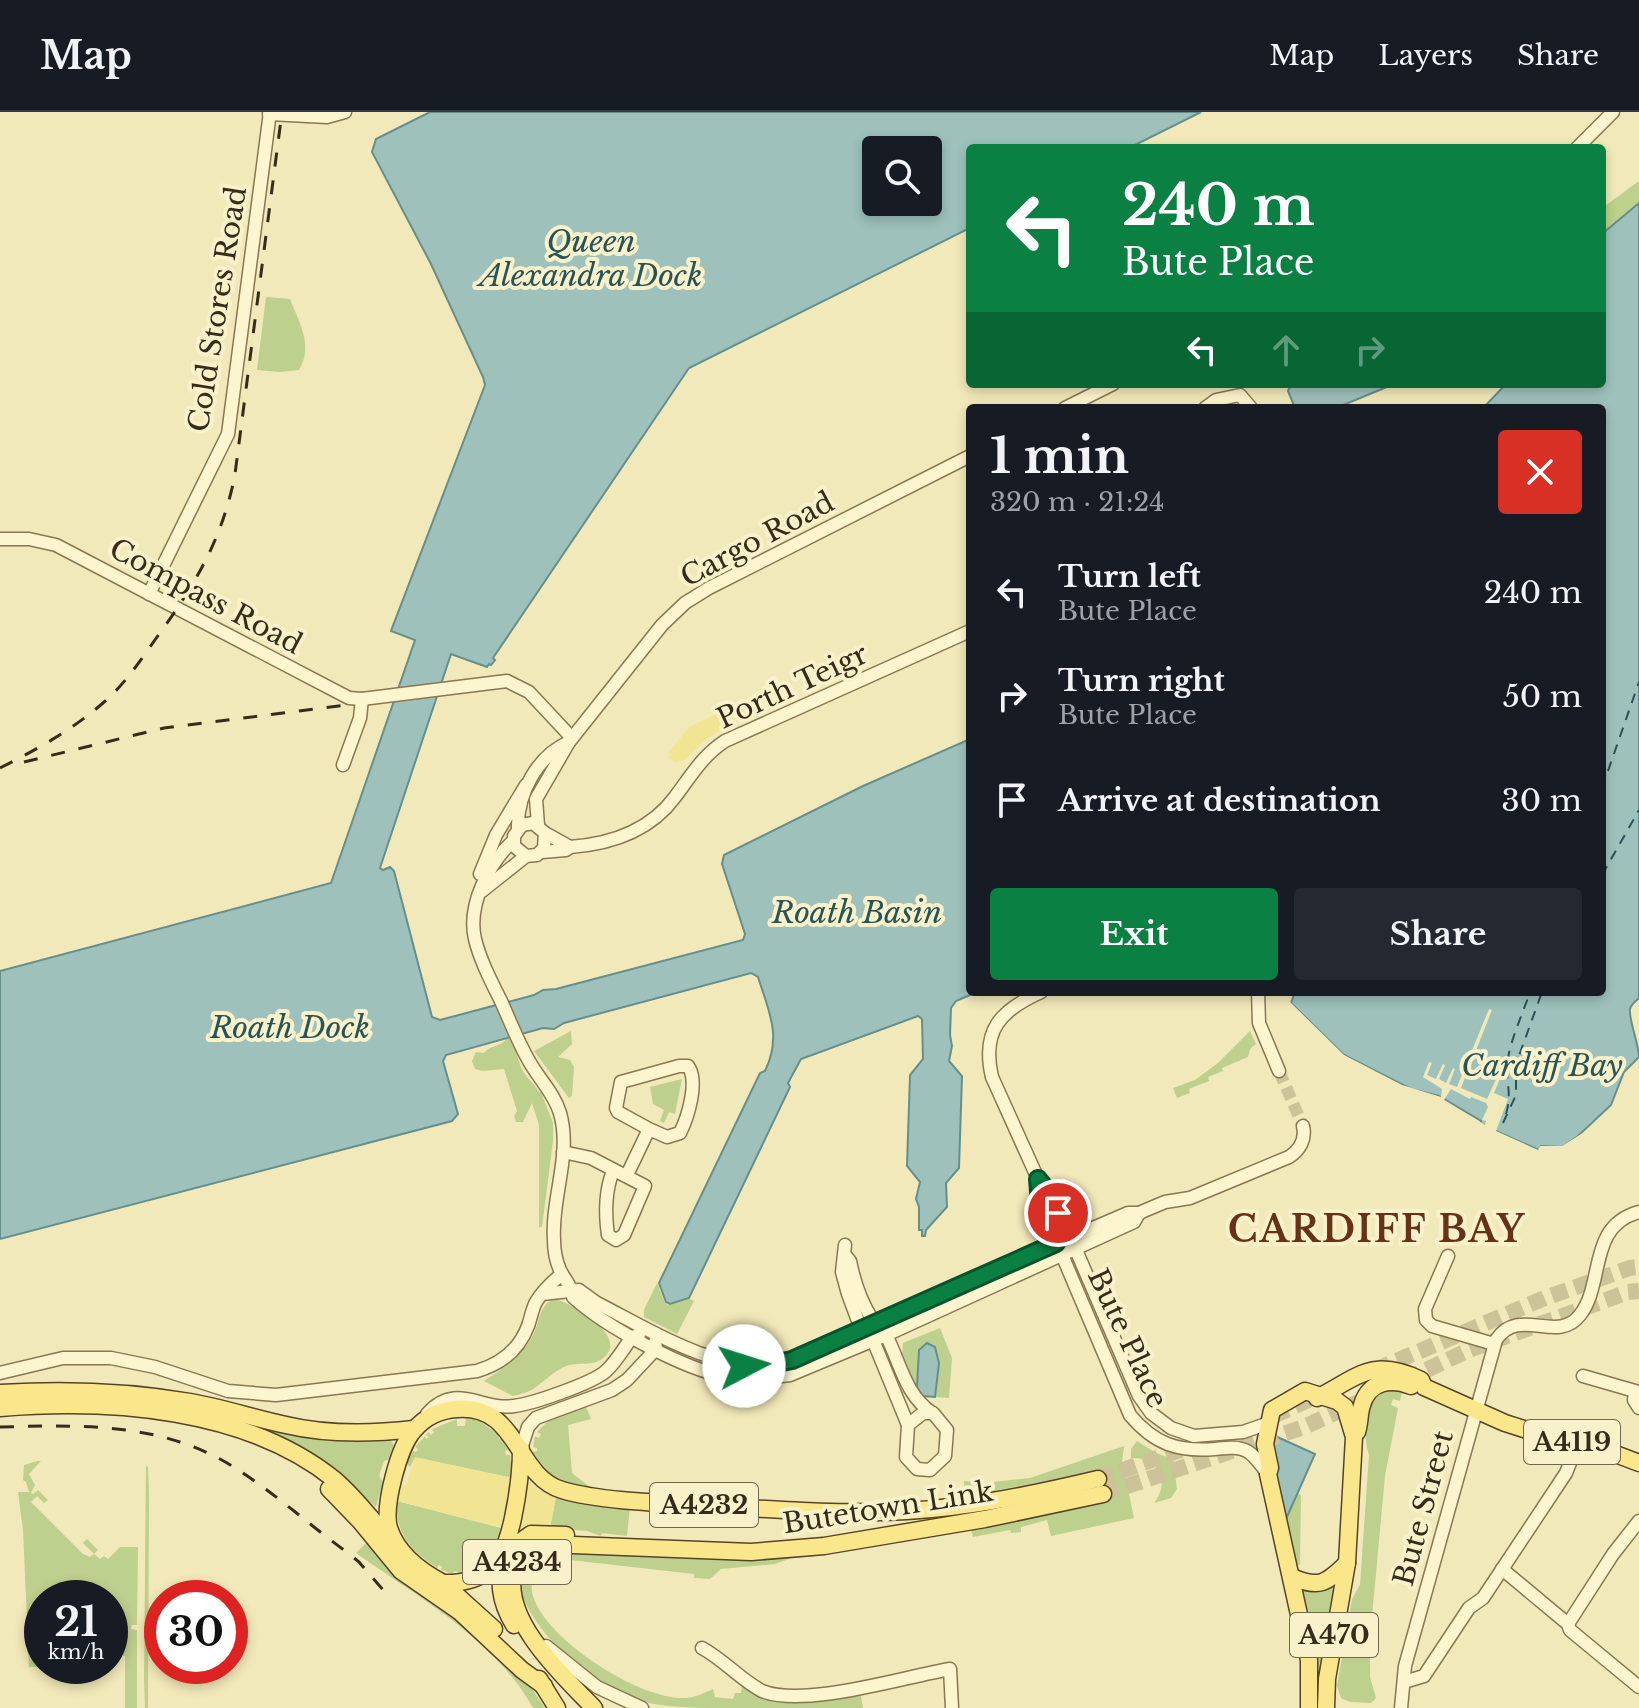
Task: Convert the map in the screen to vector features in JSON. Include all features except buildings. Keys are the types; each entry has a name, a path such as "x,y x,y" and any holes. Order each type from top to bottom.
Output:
{"main road":[{"name":"A4119","path":"1321,1396 1365,1372 1388,1368 1421,1380 1424,1387"},
{"name":"A4119","path":"1354,1437 1361,1407 1373,1389 1389,1381 1398,1381 1417,1388 1424,1387 1476,1411 1549,1437 1596,1447 1639,1463"},
{"path":"0,1393 80,1391 162,1405 231,1411 284,1425 370,1433 418,1426 447,1410 481,1412 505,1427 521,1449 519,1487 504,1553 488,1571 474,1579 443,1583 400,1551 359,1501 293,1452 162,1405 0,1408"},
{"path":"1269,1423 1321,1396"},
{"name":"A470","path":"1321,1396 1345,1407 1354,1437 1347,1563 1328,1670 1326,1708"},
{"name":"A470","path":"1269,1423 1265,1444 1268,1474 1309,1660 1309,1708"},
{"path":"400,1551 389,1528 387,1509 404,1449 418,1426"},
{"path":"271,1444 334,1493 401,1571 460,1612 522,1670 544,1686"},
{"name":"Butetown Link","path":"521,1449 542,1478 558,1489 708,1506 907,1511 1100,1486 985,1519 824,1546 751,1552 631,1547"},
{"name":"A4232","path":"504,1553 524,1537 540,1532 631,1547"},
{"name":"A4234","path":"556,1670 526,1627 512,1594 514,1570 524,1553 548,1544 631,1547"},
{"name":"A4234","path":"504,1553 499,1580 504,1606 536,1655 556,1670 594,1708"},
{"name":"A470","path":"1292,1577 1315,1585 1325,1582 1347,1563"},
{"name":"A4234","path":"443,1583 493,1627 544,1686 557,1708"}],"street":[{"path":"269,113 327,117 345,112"},
{"path":"1581,144 1613,112"},
{"name":"Cold Stores Road","path":"149,594 228,434 269,113"},
{"path":"1073,404 1105,388"},
{"path":"1210,404 1240,395 1248,404"},
{"name":"Cargo Road","path":"571,740 653,635 695,596 966,458"},
{"name":"Compass Road","path":"0,539 29,539 56,545 349,698 507,681 523,687 571,740"},
{"name":"Porth Teigr","path":"542,852 611,841 645,826 671,802 701,760 737,734 966,633"},
{"path":"343,765 360,718 362,699"},
{"path":"526,785 518,819 517,850 532,856 542,852 547,841 536,799 571,740"},
{"path":"480,893 478,880 511,806 552,749 571,740"},
{"path":"570,847 528,823 494,863 480,893 473,930 488,973 531,1066 557,1106 563,1130 563,1152 553,1227 554,1246 573,1297 592,1314 656,1349 717,1374 761,1378 790,1375 1062,1257 1073,1244"},
{"path":"480,893 526,856"},
{"name":"Bute Place","path":"1032,996 1018,1002 998,1021 990,1038 988,1061 992,1077 1038,1179 1051,1195 1139,1396 1159,1421 1194,1436 1243,1432 1269,1423"},
{"path":"1258,996 1261,1031 1279,1071"},
{"path":"688,1066 693,1073 693,1081 680,1133 667,1137 649,1129 618,1112 621,1082 688,1066"},
{"path":"542,1294 579,1290 614,1312 724,1362 763,1366 792,1360 1056,1243 1073,1244 1134,1222 1139,1213 1165,1202 1207,1192 1289,1157 1300,1147 1303,1126"},
{"path":"627,1175 649,1129"},
{"path":"563,1152 591,1158 643,1183 645,1189 623,1237 613,1240 608,1235 606,1218 607,1193 613,1171"},
{"name":"Bute Place","path":"1038,1179 1040,1203 1056,1243 1124,1404 1141,1429 1170,1447 1241,1449 1254,1456 1268,1474"},
{"name":"Bute Street","path":"1401,1708 1408,1651 1494,1344 1509,1327 1524,1324 1556,1328 1578,1318 1587,1301 1604,1242 1613,1227 1635,1213"},
{"path":"845,1250 862,1299 874,1322 886,1335 915,1400 947,1430 945,1456 933,1468 917,1469 906,1457 908,1425 873,1340 861,1329 844,1282 842,1261 845,1250"},
{"path":"1448,1256 1425,1309 1426,1320 1432,1326 1494,1344"},
{"path":"0,1373 63,1358 111,1358 155,1367 228,1391 276,1395 463,1373 489,1367 507,1357 521,1340 536,1301 562,1274"},
{"path":"418,1426 433,1408 447,1401 470,1398 511,1407 585,1383 609,1369 632,1337 653,1331"},
{"path":"653,1331 656,1349"},
{"path":"521,1449 528,1427 536,1418 607,1393 627,1380 656,1349"},
{"path":"1583,1376 1637,1385 1634,1400 1639,1408"},
{"path":"908,1425 916,1417 932,1413"},
{"path":"1404,1682 1424,1676 1469,1608 1483,1598 1566,1473 1578,1443"},
{"path":"1568,1624 1613,1554 1639,1521"},
{"path":"1502,1569 1639,1687"},
{"path":"526,1627 588,1681 642,1708"},
{"path":"702,1648 758,1688 789,1697 841,1693 950,1669 952,1708"}],"green space":[{"path":"1639,181 1639,203 1606,231 1606,205"},
{"path":"266,297 290,299 305,343 299,370 257,370"},
{"path":"571,1031 572,1044 558,1057 570,1060 574,1067 572,1096 569,1098 534,1051"},
{"path":"1250,1031 1256,1044 1250,1049 1248,1057 1222,1068 1223,1071 1208,1077 1209,1081 1177,1098 1173,1088 1195,1080 1218,1063"},
{"path":"507,1038 513,1042 523,1071 541,1092 553,1123 542,1227 539,1227 539,1125 532,1103 523,1122 516,1122 514,1116 517,1111 504,1069 475,1069 472,1061 476,1052 484,1053"},
{"path":"682,1079 675,1114 669,1112 664,1123 660,1121 664,1110 653,1104 650,1087"},
{"path":"657,1283 665,1303 669,1305 690,1299 694,1301 677,1334 644,1317 644,1310"},
{"path":"554,1299 596,1322 610,1341 609,1351 598,1361 566,1366 531,1390 513,1396 484,1381 526,1347 543,1308"},
{"path":"940,1328 952,1358 949,1398 935,1397 939,1363 936,1350 919,1350 917,1387 902,1358 903,1343"},
{"path":"1387,1390 1402,1392 1400,1401 1393,1399 1391,1405 1398,1408 1385,1476 1370,1638 1370,1677 1376,1698 1371,1703 1350,1702 1341,1698 1337,1686 1352,1599 1360,1585 1369,1455 1367,1418 1379,1395"},
{"path":"586,1407 591,1419 568,1425 572,1473 590,1487 556,1477 533,1452 537,1451 533,1447 535,1436 539,1438 541,1434 537,1432 549,1420"},
{"path":"466,1418 479,1421 498,1434 499,1439 501,1437 508,1450 505,1451 506,1455 510,1455 513,1478 415,1458 410,1467 407,1464 413,1451 418,1449 415,1447 425,1436 426,1439 429,1437 426,1435 429,1432 430,1435 434,1433 432,1429 457,1419 457,1426 465,1426"},
{"path":"241,1421 315,1438 391,1441 394,1445 390,1459 384,1461 379,1476 383,1482 376,1507 350,1485"},
{"path":"1137,1441 1173,1459 1177,1489 1171,1498 1154,1503 1159,1495 1161,1479 1155,1466 1148,1461 1131,1458 1131,1449"},
{"path":"1124,1446 1122,1462 1134,1518 1051,1536 1047,1520 1021,1527 1021,1532 1011,1533 1010,1530 973,1537 971,1529 1096,1472 965,1496 964,1481 983,1483 1030,1478"},
{"path":"41,1461 29,1474 35,1485 31,1493 38,1490 48,1500 44,1503 37,1496 31,1502 83,1554 108,1559 120,1547 138,1547 137,1625 132,1625 131,1629 137,1630 137,1708 125,1708 125,1684 128,1684 128,1580 25,1580 18,1492 29,1492 23,1480 24,1465"},
{"path":"146,1466 149,1580 145,1580"},
{"path":"1298,1493 1301,1495 1300,1564 1296,1568 1286,1521"},
{"path":"556,1497 630,1507 627,1536 602,1533 601,1536 587,1531 550,1528"},
{"path":"397,1501 501,1528 503,1532 498,1547 475,1570 457,1575 458,1572 454,1571 453,1574 441,1570 442,1567 439,1565 437,1568 428,1562 406,1540 399,1523"},
{"path":"87,1539 98,1550 94,1554 83,1543"},
{"path":"367,1542 386,1567 405,1584 451,1614 526,1680 545,1708 533,1708 517,1683 477,1640 356,1553"},
{"path":"566,1550 681,1557 797,1556 775,1564 721,1569 710,1579 694,1578 694,1574 544,1557 534,1565 532,1592 541,1613 575,1648 621,1679 645,1690 686,1698 713,1689 715,1697 733,1699 735,1693 741,1693 742,1686 764,1697 784,1701 828,1701 851,1694 861,1696 863,1708 669,1706 649,1703 604,1684 574,1663 545,1633 525,1602 519,1586 519,1572 526,1560 541,1552"},
{"path":"1338,1585 1321,1701 1316,1701 1301,1587 1319,1591"},
{"path":"144,1684 148,1684 148,1708 145,1708"}],"sand":[{"path":"729,708 734,721 705,740 684,761 675,762 668,758 671,755 668,753 689,727"},
{"path":"415,1457 513,1478 504,1528 397,1501 401,1487 407,1484"},
{"path":"526,1479 537,1489 556,1497 550,1528 514,1537"}],"water":[{"path":"430,112 1201,112 1137,144 966,144 966,230 689,368 491,665 487,667 451,654 380,868 390,867 394,871 432,1017 440,1020 543,990 743,940 745,934 722,864 724,855 863,786 966,741 968,996 956,1001 951,1008 952,1046 949,1061 962,1076 959,1168 946,1183 947,1207 926,1230 925,1236 919,1230 916,1199 920,1182 907,1166 910,1075 923,1059 922,1019 918,1016 801,1059 689,1298 670,1304 666,1302 659,1283 770,1058 773,1035 770,1013 758,977 751,973 564,1023 554,1029 543,1028 446,1055 443,1061 458,1114 452,1121 0,1239 0,971 331,883 415,640 391,631 485,385 431,264 372,152 376,139"},
{"name":"Cardiff Bay","path":"1639,203 1639,998 1631,1006 1630,1013 1639,1057 1624,1072 1611,1105 1578,1136 1562,1147 1541,1146 1539,1150 1480,1124 1481,1121 1439,1096 1411,1089 1344,1055 1291,1003 1294,996 1606,996 1606,404 1487,404 1502,388 1606,388 1606,231"},
{"path":"1289,388 1384,388 1346,404 1293,404"},
{"path":"927,1343 935,1347 939,1363 935,1397 922,1396 917,1387 919,1350"},
{"path":"1273,1435 1315,1454 1286,1519 1271,1451"}],"pier":[{"path":"1288,1000 1344,1055 1402,1085 1441,1097 1442,1089 1423,1077 1429,1062 1432,1063 1427,1075 1436,1079 1445,1065 1439,1079 1446,1083 1455,1069 1449,1084 1457,1087 1489,1009 1492,1010 1461,1088 1487,1099 1498,1075 1501,1076 1494,1093 1508,1099 1496,1131 1538,1150 1540,1146 1562,1146 1594,1126 1563,1149 1542,1148 1537,1154 1478,1127 1437,1100 1401,1089 1342,1058 1288,1006","holes":["1451,1089 1486,1103 1488,1107 1482,1120 1486,1121 1485,1125 1444,1100"]}],"ferry route":[{"path":"1606,777 1639,682"},
{"path":"1606,868 1639,810"},
{"path":"1506,1114 1509,1098 1508,1058 1529,996"},
{"path":"1503,1123 1516,1095 1516,1068 1541,996"}],"tunnel":[{"path":"1279,1071 1303,1126"},
{"path":"1375,1370 1545,1298 1639,1267"},
{"path":"1405,1380 1469,1350 1628,1292 1639,1291"},
{"path":"1273,1416 1328,1391"},
{"path":"1103,1494 1304,1427 1374,1395"},
{"path":"1098,1479 1225,1434"}],"railway":[{"path":"0,768 66,731 118,688 184,599 215,540 235,474 282,112"},
{"path":"24,762 164,728 347,705"},
{"path":"0,1427 119,1429 177,1441 205,1452 232,1466 275,1496 359,1562 384,1591"}],"district":[{"name":"CARDIFF BAY","path":"1377,1229"}],"route":[{"path":"744,1366 792,1360 1056,1243 1040,1203 1038,1179 1051,1195 1058,1213"}],"water label":[{"name":"Queen Alexandra Dock","path":"591,259"},
{"name":"Roath Basin","path":"857,913"},
{"name":"Roath Dock","path":"290,1028"}]}
